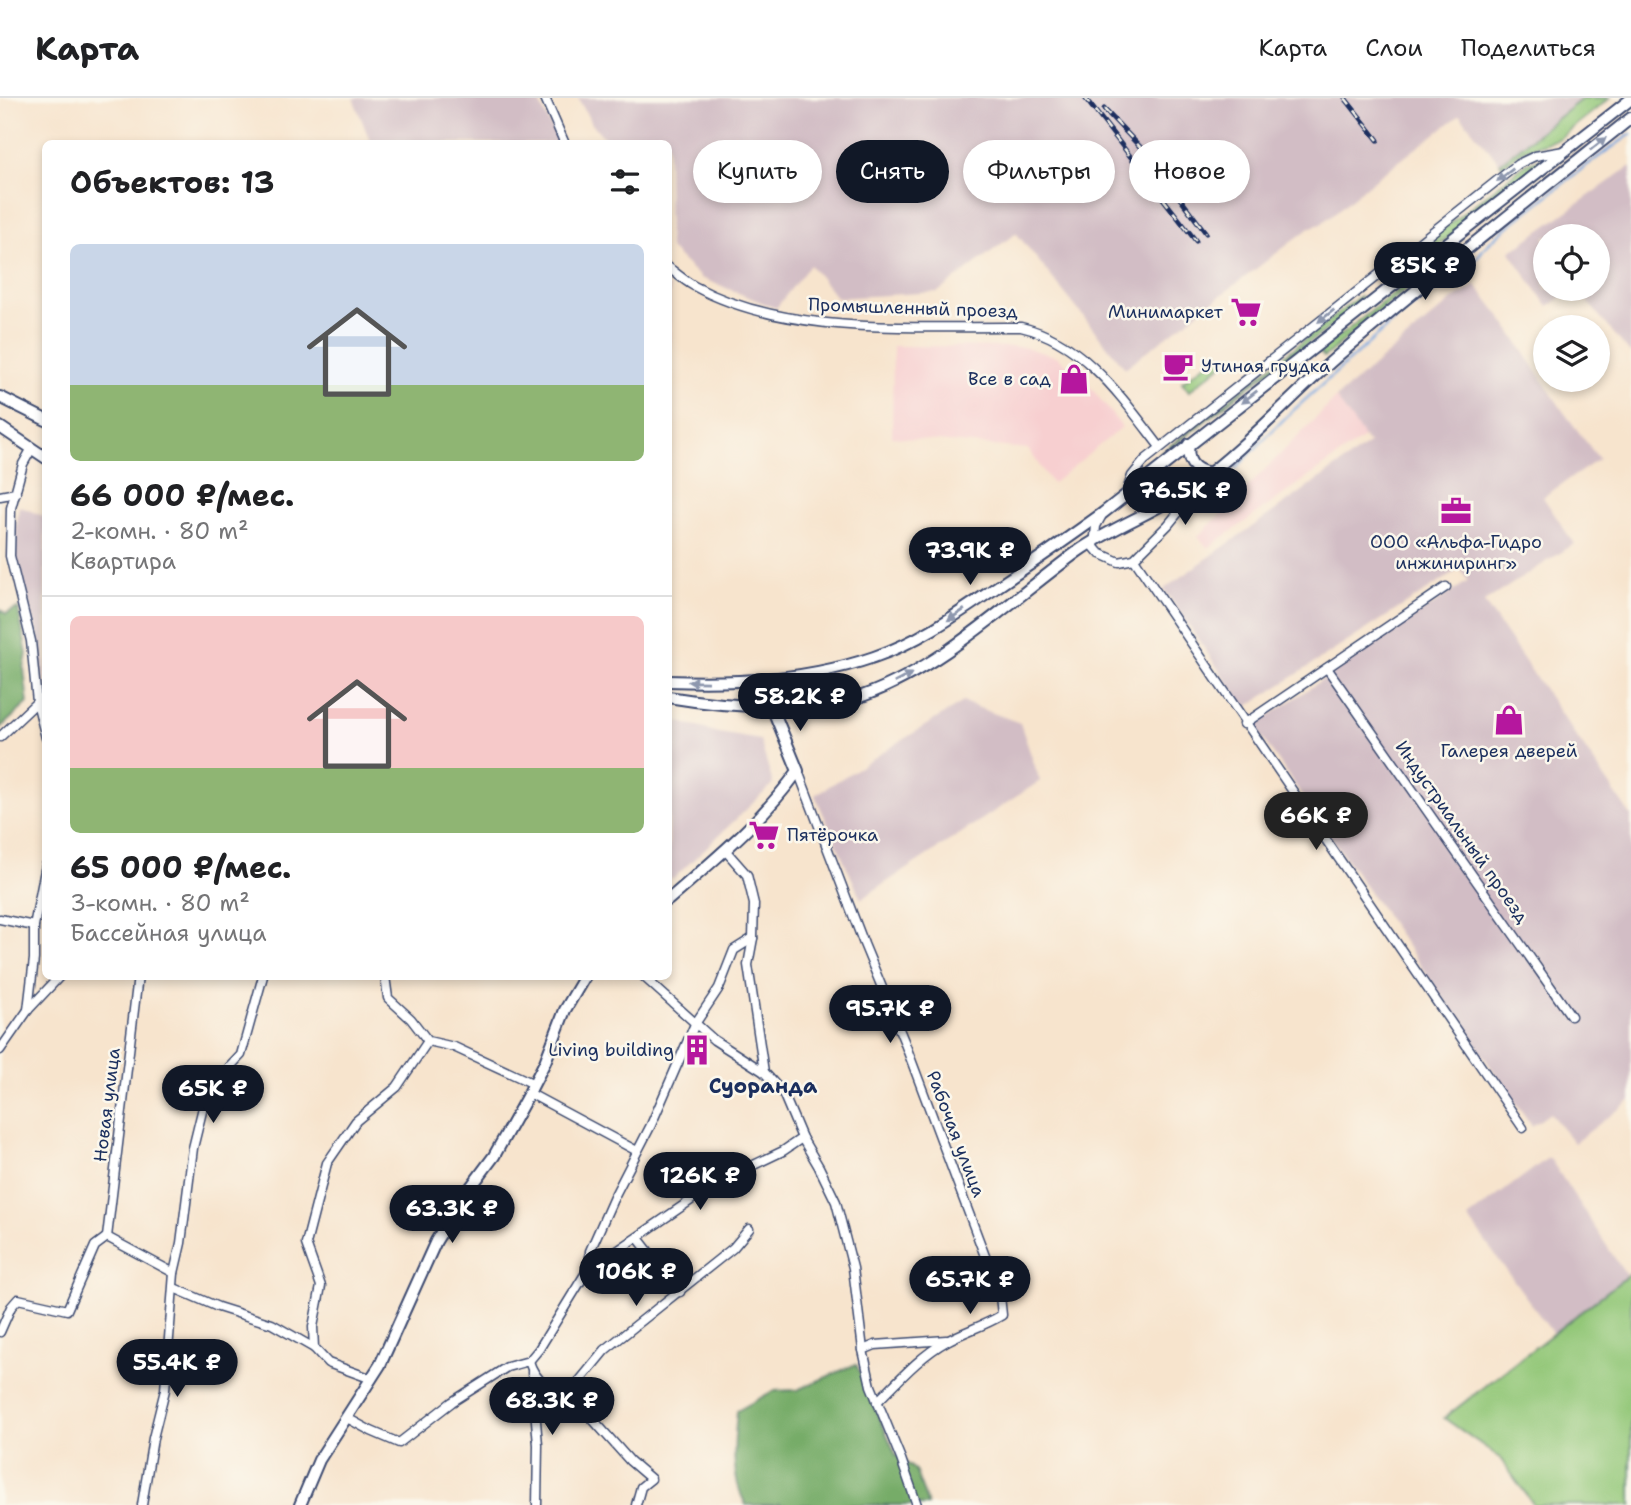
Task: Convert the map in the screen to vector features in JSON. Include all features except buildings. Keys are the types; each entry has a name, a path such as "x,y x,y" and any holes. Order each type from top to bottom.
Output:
{"main road":[{"path":"672,681 728,682 824,671 874,657 939,626 1103,513 1631,99"},
{"path":"672,698 705,703 823,704 862,697 897,682 943,653 1093,541 1180,494 1209,473 1306,383 1415,290 1631,118"},
{"path":"0,397 42,418"},
{"path":"0,427 42,455"},
{"path":"1189,444 1187,455 1191,465 1199,471 1209,473"},
{"path":"672,896 725,850 783,791 798,771 771,705"},
{"path":"300,1505 319,1460 372,1378 391,1343 436,1241 462,1199 494,1156 531,1088 565,1010 583,980"}],"street":[{"path":"545,98 563,140"},
{"path":"1126,494 1137,467 1160,447 1518,164 1535,156 1567,150"},
{"name":"Промышленный проезд","path":"672,270 694,286 741,307 792,319 871,325 1021,327 1035,330 1059,341 1093,367 1160,447"},
{"path":"32,448 23,464 11,508 10,556 31,641 37,702 42,722"},
{"path":"1103,513 1096,526 1093,541 1100,554 1119,562 1134,559 1168,525 1209,473"},
{"path":"0,496 16,493"},
{"path":"1134,559 1244,724 1523,1128"},
{"path":"1244,724 1446,587"},
{"name":"Индустриальный проезд","path":"1327,668 1571,1016"},
{"path":"0,737 37,702"},
{"name":"Рабочая улица","path":"798,771 1000,1296 1002,1315 986,1325 949,1340"},
{"path":"725,850 747,875 754,904 753,938 748,965 764,1072"},
{"path":"28,1010 34,959 34,926 42,885"},
{"path":"0,919 34,926"},
{"path":"537,1505 538,1445 530,1365 590,1266 590,1251 671,1082 695,1024 719,988 734,950 753,938"},
{"path":"0,1050 28,1010 56,980"},
{"name":"Новая улица","path":"107,1237 138,980"},
{"path":"142,1505 153,1438 165,1390 174,1273 181,1243 193,1147 207,1091 242,1055 262,980"},
{"path":"386,980 388,998 411,1019 428,1041 454,1047 531,1088 638,1152"},
{"path":"647,980 714,1040 764,1072 783,1093 802,1138 830,1190 845,1231 871,1386 917,1505"},
{"path":"314,1348 313,1328 321,1286 306,1244 327,1163 356,1121 397,1087 428,1041"},
{"path":"590,1266 638,1238 716,1183 783,1151 802,1138"},
{"path":"571,1395 605,1350 733,1248 749,1229"},
{"path":"0,1332 11,1307 18,1299 67,1310 95,1246 107,1237 174,1273"},
{"path":"638,1238 680,1292"},
{"path":"174,1288 218,1307 272,1324 314,1348 328,1363 372,1378"},
{"path":"863,1350 875,1345 949,1340"},
{"path":"877,1402 924,1356 949,1340"},
{"path":"530,1365 540,1380 554,1392 571,1395 630,1461 650,1479 641,1487 636,1505"},
{"path":"347,1418 399,1443 427,1424 452,1402 507,1367 530,1365"}],"shaded area":[{"path":"353,98 537,98 558,140 370,140"},
{"path":"578,98 1583,98 1500,163 1460,115 1321,224 1311,227 1125,368 1016,233 938,292 837,298 810,265 776,308 701,278 672,251 672,140 606,140 592,124"},
{"path":"1631,166 1631,354 1610,329 1610,315 1599,315 1587,301 1610,301 1610,224 1549,224"},
{"path":"1533,236 1533,285 1510,252"},
{"path":"1476,285 1533,366 1533,392 1550,392 1599,459 1543,497 1574,544 1484,602 1631,816 1631,1100 1574,1143 1550,1113 1532,1126 1254,726 1468,581 1460,569 1245,708 1164,589 1369,444 1336,398 1452,300"},
{"path":"1544,301 1556,301 1548,307"},
{"name":"Все в сад","path":"893,346 1023,347 1058,357 1085,380 1122,427 1052,484 1028,449 892,437"},
{"path":"1336,398 1365,437 1208,548 1198,537"},
{"path":"19,506 42,516 42,676 37,634 14,551"},
{"path":"963,702 1020,723 1040,781 861,899 815,795"},
{"path":"672,720 719,733 760,740 773,784 674,878"},
{"path":"1549,1157 1629,1280 1556,1338 1468,1218"}],"green space":[{"path":"1583,98 1610,98 1558,139 1524,150 1502,166 1500,163"},
{"path":"1549,157 1412,266 1406,258 1527,163"},
{"path":"1412,279 1415,282 1324,357 1319,352"},
{"path":"1360,296 1362,299 1347,315 1260,378 1140,472 1147,464"},
{"path":"1219,354 1225,362 1189,391 1182,382"},
{"path":"18,608 27,654 24,669 28,703 0,728 0,609 6,614"},
{"path":"1631,1273 1631,1505 1534,1505 1499,1457 1444,1418"},
{"path":"856,1364 896,1455 915,1470 928,1505 746,1505 735,1471 737,1411 773,1391 797,1390"}],"waterway":[{"path":"1236,468 1287,416 1397,318 1428,294 1468,271 1484,248 1501,232 1631,134"}],"railway":[{"path":"1085,98 1196,241"},
{"path":"1345,98 1378,140"},
{"path":"1104,109 1145,152 1206,233"}],"place":[{"name":"Минимаркет","path":"1246,312"},
{"name":"Утиная грудка","path":"1178,366"},
{"name":"Все в сад","path":"1074,379"},
{"name":"ООО «Альфа-Гидро инжиниринг»","path":"1456,511"},
{"name":"Галерея дверей","path":"1509,720"},
{"name":"Пятёрочка","path":"764,835"},
{"name":"Living building","path":"697,1050"}],"district":[{"name":"Суоранда","path":"763,1086"}]}
